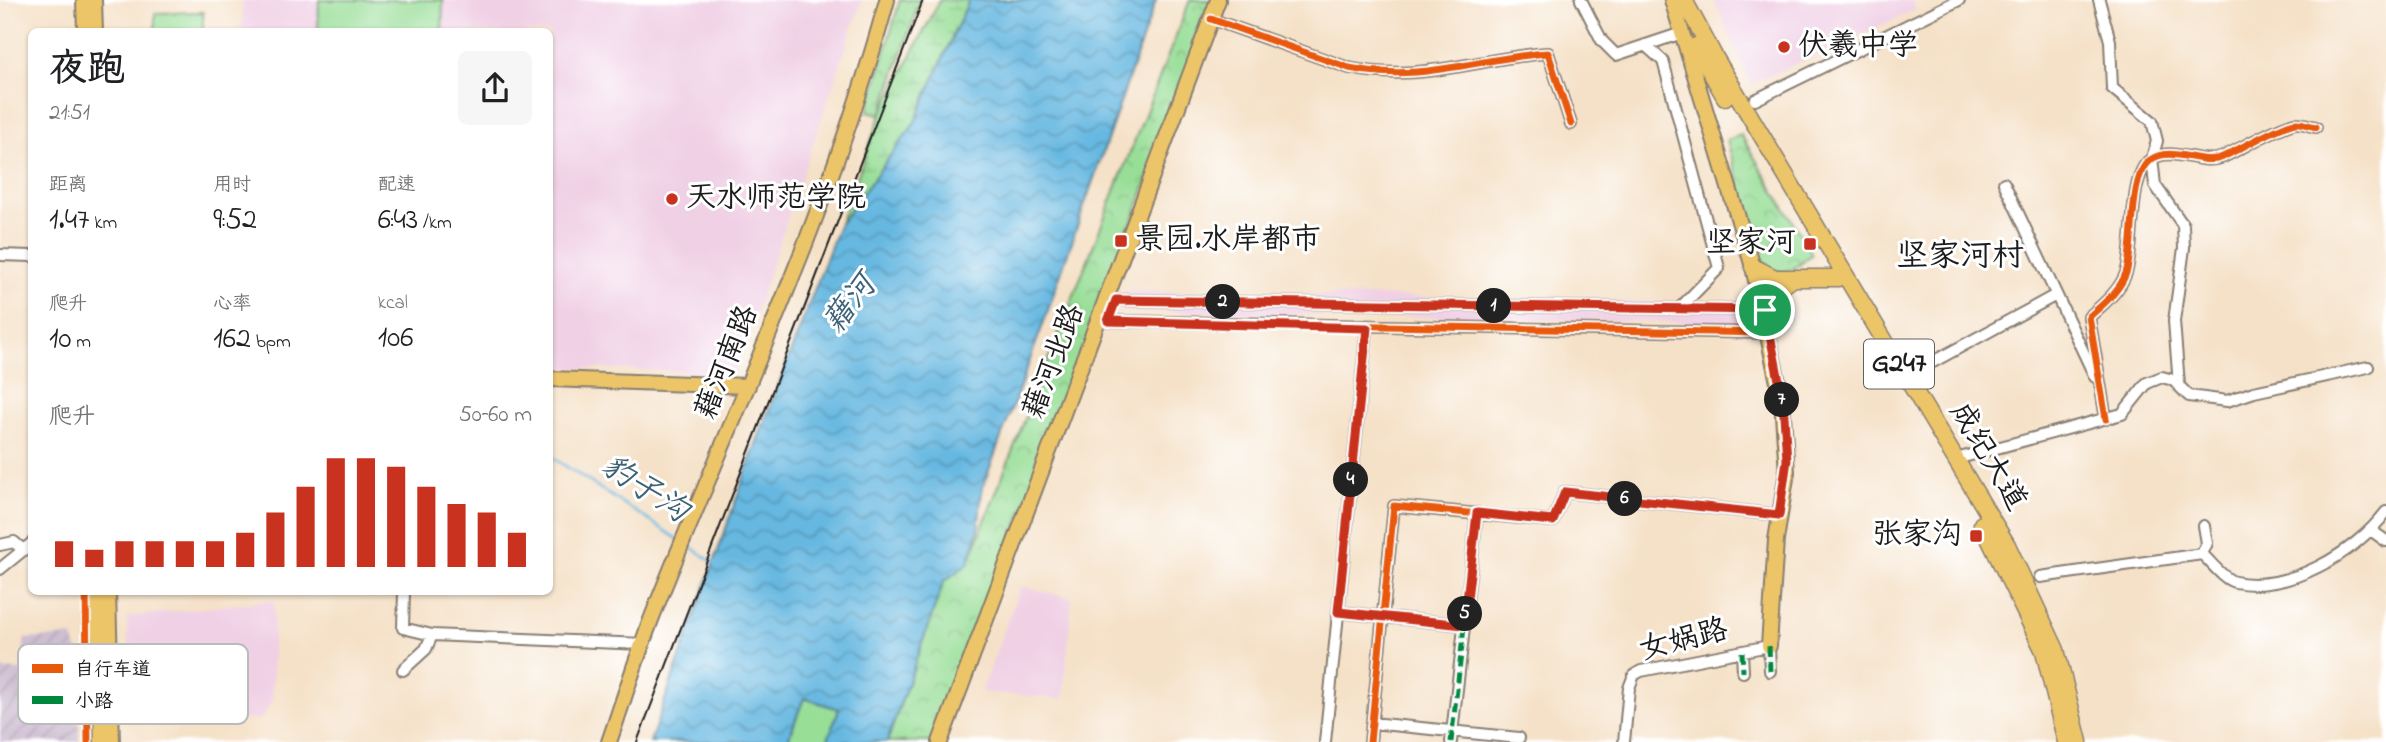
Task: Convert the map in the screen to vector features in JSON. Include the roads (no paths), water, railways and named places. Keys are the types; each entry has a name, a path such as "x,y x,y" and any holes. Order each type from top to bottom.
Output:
{"highway":[{"name":"成纪大道","path":"1673,0 1707,66 1838,278 1992,540 2044,651 2066,742"},
{"name":"成纪大道","path":"1684,0 1713,56 2007,545 2056,650 2079,742"},
{"path":"1753,267 1775,278 1838,278"},
{"path":"1765,310 1772,294 1792,279"}],"main road":[{"path":"84,0 85,28"},
{"path":"94,0 95,28"},
{"name":"藉河南路","path":"608,742 643,644 828,181 887,0"},
{"name":"藉河北路","path":"950,742 1116,300 1215,21 1218,0"},
{"name":"藉河北路","path":"940,742 1215,21 1228,0"},
{"path":"1673,0 1765,310 1783,401 1787,460 1779,515 1769,646"},
{"path":"553,379 748,386"},
{"path":"98,595 99,644"},
{"path":"108,595 109,644"},
{"path":"102,724 102,742"},
{"path":"112,724 112,742"}],"street":[{"path":"1581,0 1602,41 1616,55 1682,33"},
{"path":"1755,100 1959,0"},
{"path":"2099,0 2110,41 2112,89 2152,121 2157,141 2152,158 2155,185 2183,225 2184,248 2174,321 2179,385"},
{"path":"1215,21 1349,68 1372,73 1425,74 1517,55 1548,53 1572,124"},
{"path":"1646,45 1663,61 1719,268 1680,308"},
{"path":"2106,419 2089,317 2111,298 2126,274 2141,171 2152,158 2173,154 2215,161 2296,123 2316,127"},
{"path":"2004,183 2101,389"},
{"path":"0,255 28,256"},
{"path":"1918,370 2056,295"},
{"path":"1116,300 1765,310"},
{"path":"1108,321 1367,328 1770,333"},
{"path":"1325,742 1367,328"},
{"path":"1956,459 2122,414 2147,383 2162,377 2179,385 2189,396 2227,401 2254,392 2368,367"},
{"path":"1370,742 1394,506 1553,521 1565,492 1779,515"},
{"path":"2202,554 2232,582 2266,584 2316,568 2372,531 2386,512"},
{"path":"1451,736 1477,513"},
{"path":"2202,554 2207,543 2204,526"},
{"path":"2372,531 2386,541"},
{"path":"0,545 14,542 27,546"},
{"path":"0,569 27,546"},
{"path":"2040,577 2202,554"},
{"path":"404,595 403,628 432,635 643,644"},
{"path":"1338,612 1464,625"},
{"path":"403,670 426,649 432,635"},
{"path":"1769,646 1770,671"},
{"name":"女娲路","path":"1624,742 1629,688 1634,675 1769,646"},
{"path":"1742,652 1743,672"},
{"path":"1372,723 1451,736 1519,738"}],"water":[{"name":"藉河","path":"969,0 1156,0 1041,330 982,489 978,532 968,564 944,581 887,742 827,742 839,709 804,698 787,742 650,742 754,449 839,225 914,124"}],"waterway":[{"name":"豹子沟","path":"553,458 679,540"},
{"name":"豹子沟","path":"688,545 714,563"}],"tram line":[{"path":"637,742 923,0"}],"place":[{"name":"伏羲中学","path":"1784,47"},
{"name":"天水师范学院","path":"672,199"},
{"name":"景园.水岸都市","path":"1121,241"},
{"name":"坚家河","path":"1810,244"},
{"name":"张家沟","path":"1976,536"}],"district":[{"name":"坚家河村","path":"1960,257"}]}
